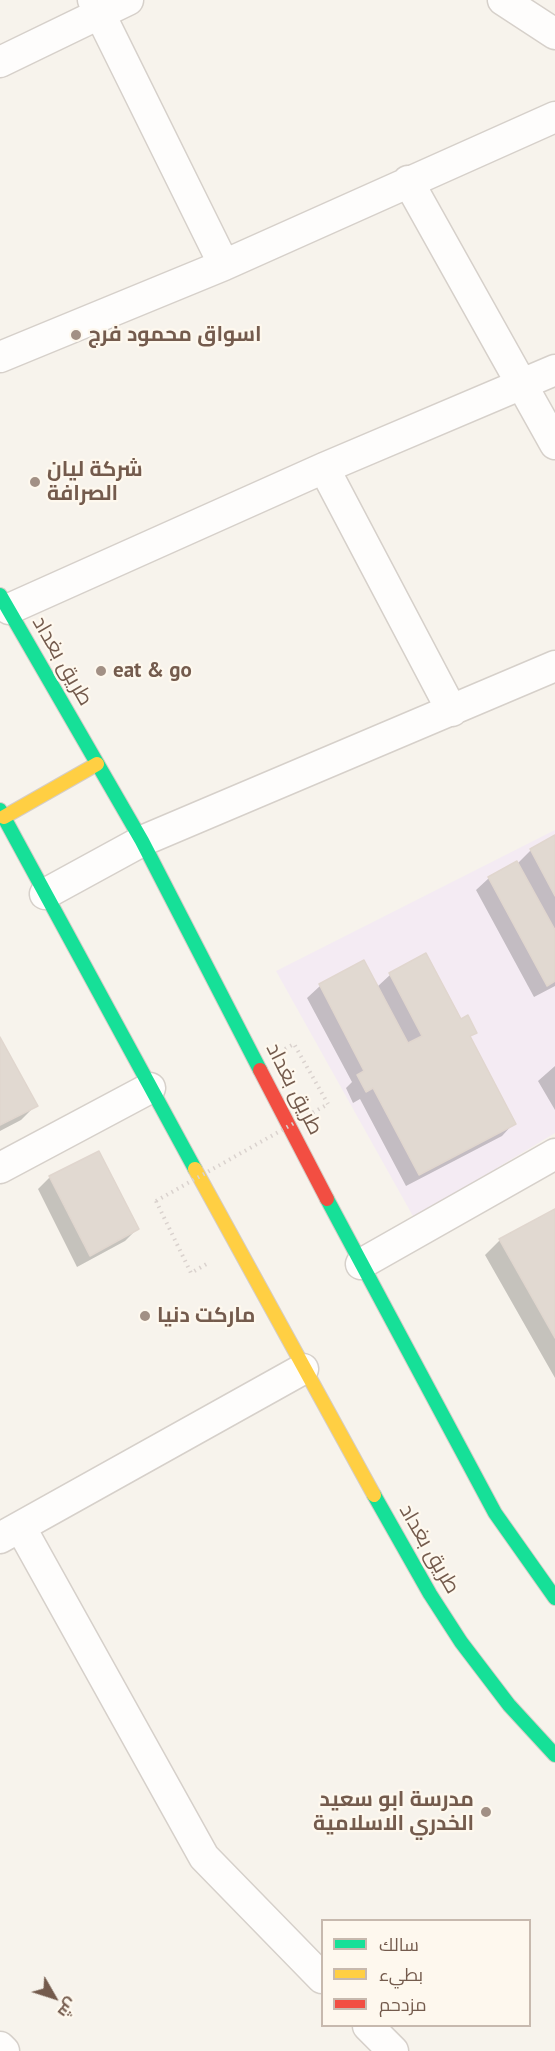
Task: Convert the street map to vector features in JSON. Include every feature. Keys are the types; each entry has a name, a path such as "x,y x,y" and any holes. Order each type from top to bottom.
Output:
{"main road":[{"name":"طريق بغداد","path":"4,602 142,842 361,1264 495,1513 555,1598"},
{"path":"2,814 97,764"},
{"name":"طريق بغداد","path":"2,814 303,1369 430,1594 461,1642 509,1705 555,1755"}],"street":[{"path":"0,62 96,7 128,0"},
{"path":"503,0 555,34"},
{"path":"96,7 224,266"},
{"path":"0,357 224,266 408,181 555,117"},
{"path":"408,181 555,444"},
{"path":"4,602 555,370"},
{"path":"324,468 452,711"},
{"path":"45,894 142,842 555,666"},
{"path":"0,1168 150,1089"},
{"path":"361,1264 555,1154"},
{"path":"303,1369 10,1533 204,1857 321,1977"},
{"path":"370,2027 393,2051"},
{"path":"0,2047 4,2051"}],"path":[{"path":"191,1273 156,1201 328,1104 294,1044"}],"shaded area":[{"path":"555,830 555,1133 414,1218 276,971"}],"building":[{"path":"555,835 555,896 530,849"},
{"path":"517,861 555,930 555,981 547,986 488,877"},
{"path":"426,953 461,1019 468,1015 477,1033 470,1036 516,1124 419,1175 373,1088 366,1092 357,1075 364,1071 319,984 364,960 408,1043 422,1036 389,973"},
{"path":"0,1037 38,1106 0,1125"},
{"path":"99,1151 139,1229 90,1256 49,1176"},
{"path":"555,1209 555,1338 499,1239"}],"traffic: fast":[{"path":"0,595 142,841 260,1070"},
{"path":"0,810 195,1169"},
{"path":"327,1199 495,1513 555,1598"},
{"path":"374,1495 430,1594 461,1642 509,1705 555,1755"}],"traffic: slow":[{"path":"4,817 97,764"},
{"path":"195,1169 374,1495"}],"traffic: jam":[{"path":"260,1070 327,1199"}],"place":[{"name":"اسواق محمود فرج","path":"76,335"},
{"name":"شركة ليان الصرافة","path":"35,482"},
{"name":"eat & go","path":"101,671"},
{"name":"ماركت دنيا","path":"145,1316"},
{"name":"مدرسة ابو سعيد الخدري الاسلامية","path":"486,1812"}]}
